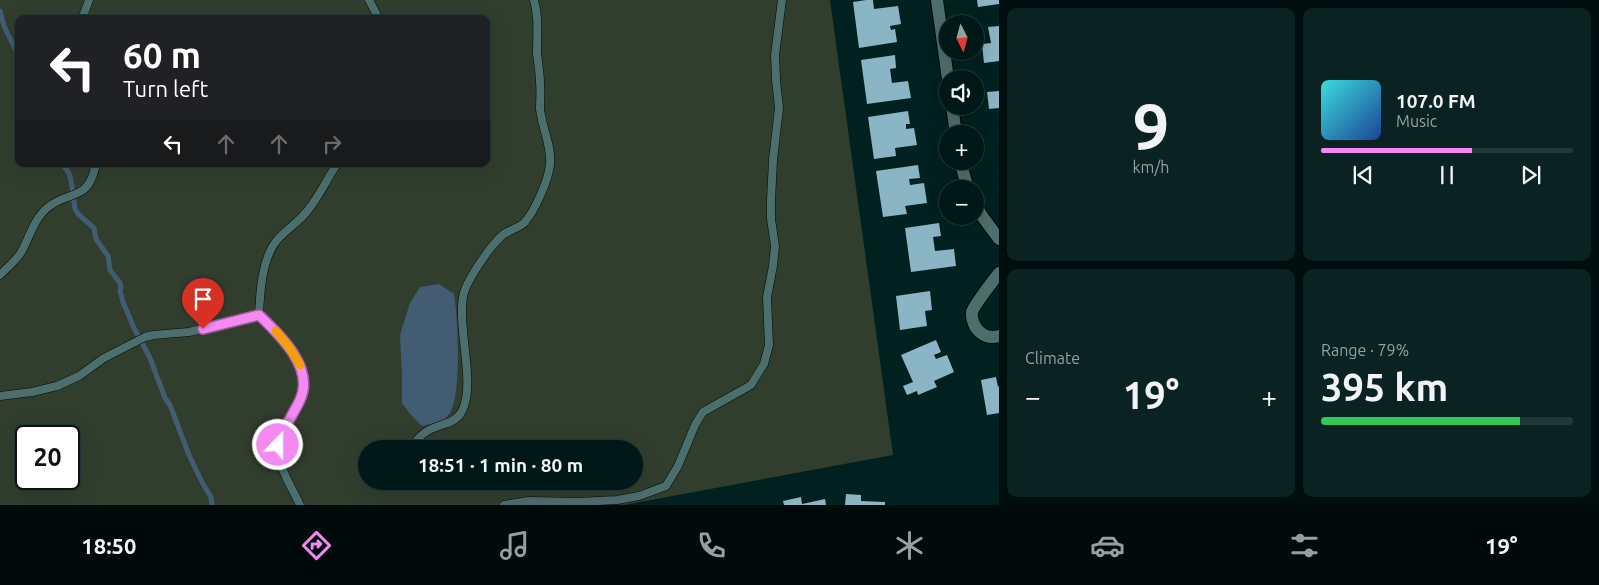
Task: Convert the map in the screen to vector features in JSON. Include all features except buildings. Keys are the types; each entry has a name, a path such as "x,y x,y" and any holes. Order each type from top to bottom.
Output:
{"street":[{"path":"937,0 947,70"},
{"path":"984,219 999,239"},
{"path":"999,273 972,311 972,321 977,330 983,335 993,338 999,336"}],"lane":[{"path":"83,15 89,0"},
{"path":"369,0 377,15"},
{"path":"416,440 430,430 453,421 463,409 468,390 462,322 463,297 466,285 492,247 504,235 523,224 539,196 550,167 550,155 540,111 541,84 538,21 534,0"},
{"path":"504,505 528,501 578,502 617,500 639,496 666,486 678,466 695,425 703,412 751,385 764,364 769,345 767,297 775,246 771,220 773,160 779,108 775,55 782,0"},
{"path":"0,275 22,251 34,224 46,208 84,190 92,182 94,167"},
{"path":"259,315 264,270 270,253 277,241 310,208 335,167"},
{"path":"0,396 32,392 57,386 79,376 128,344 145,337 188,332 259,315"},
{"path":"259,315 289,347 302,371 301,398 281,435 278,445 283,470 300,505"}],"green space":[{"path":"0,0 830,0 893,455 624,505 0,505"}],"water":[{"path":"439,284 454,294 458,337 456,390 450,413 438,422 422,426 402,403 400,335 410,303 420,287"}],"waterway":[{"path":"0,11 4,26 15,49"},
{"path":"64,167 71,180 75,209 94,228 96,239 108,256 110,270 120,283 123,302 150,358 189,455 211,497 212,505"}],"slow traffic":[{"path":"276,331 300,365"}],"route":[{"path":"203,329 259,315 289,347 302,371 303,382 301,398 281,435 278,445"}]}
